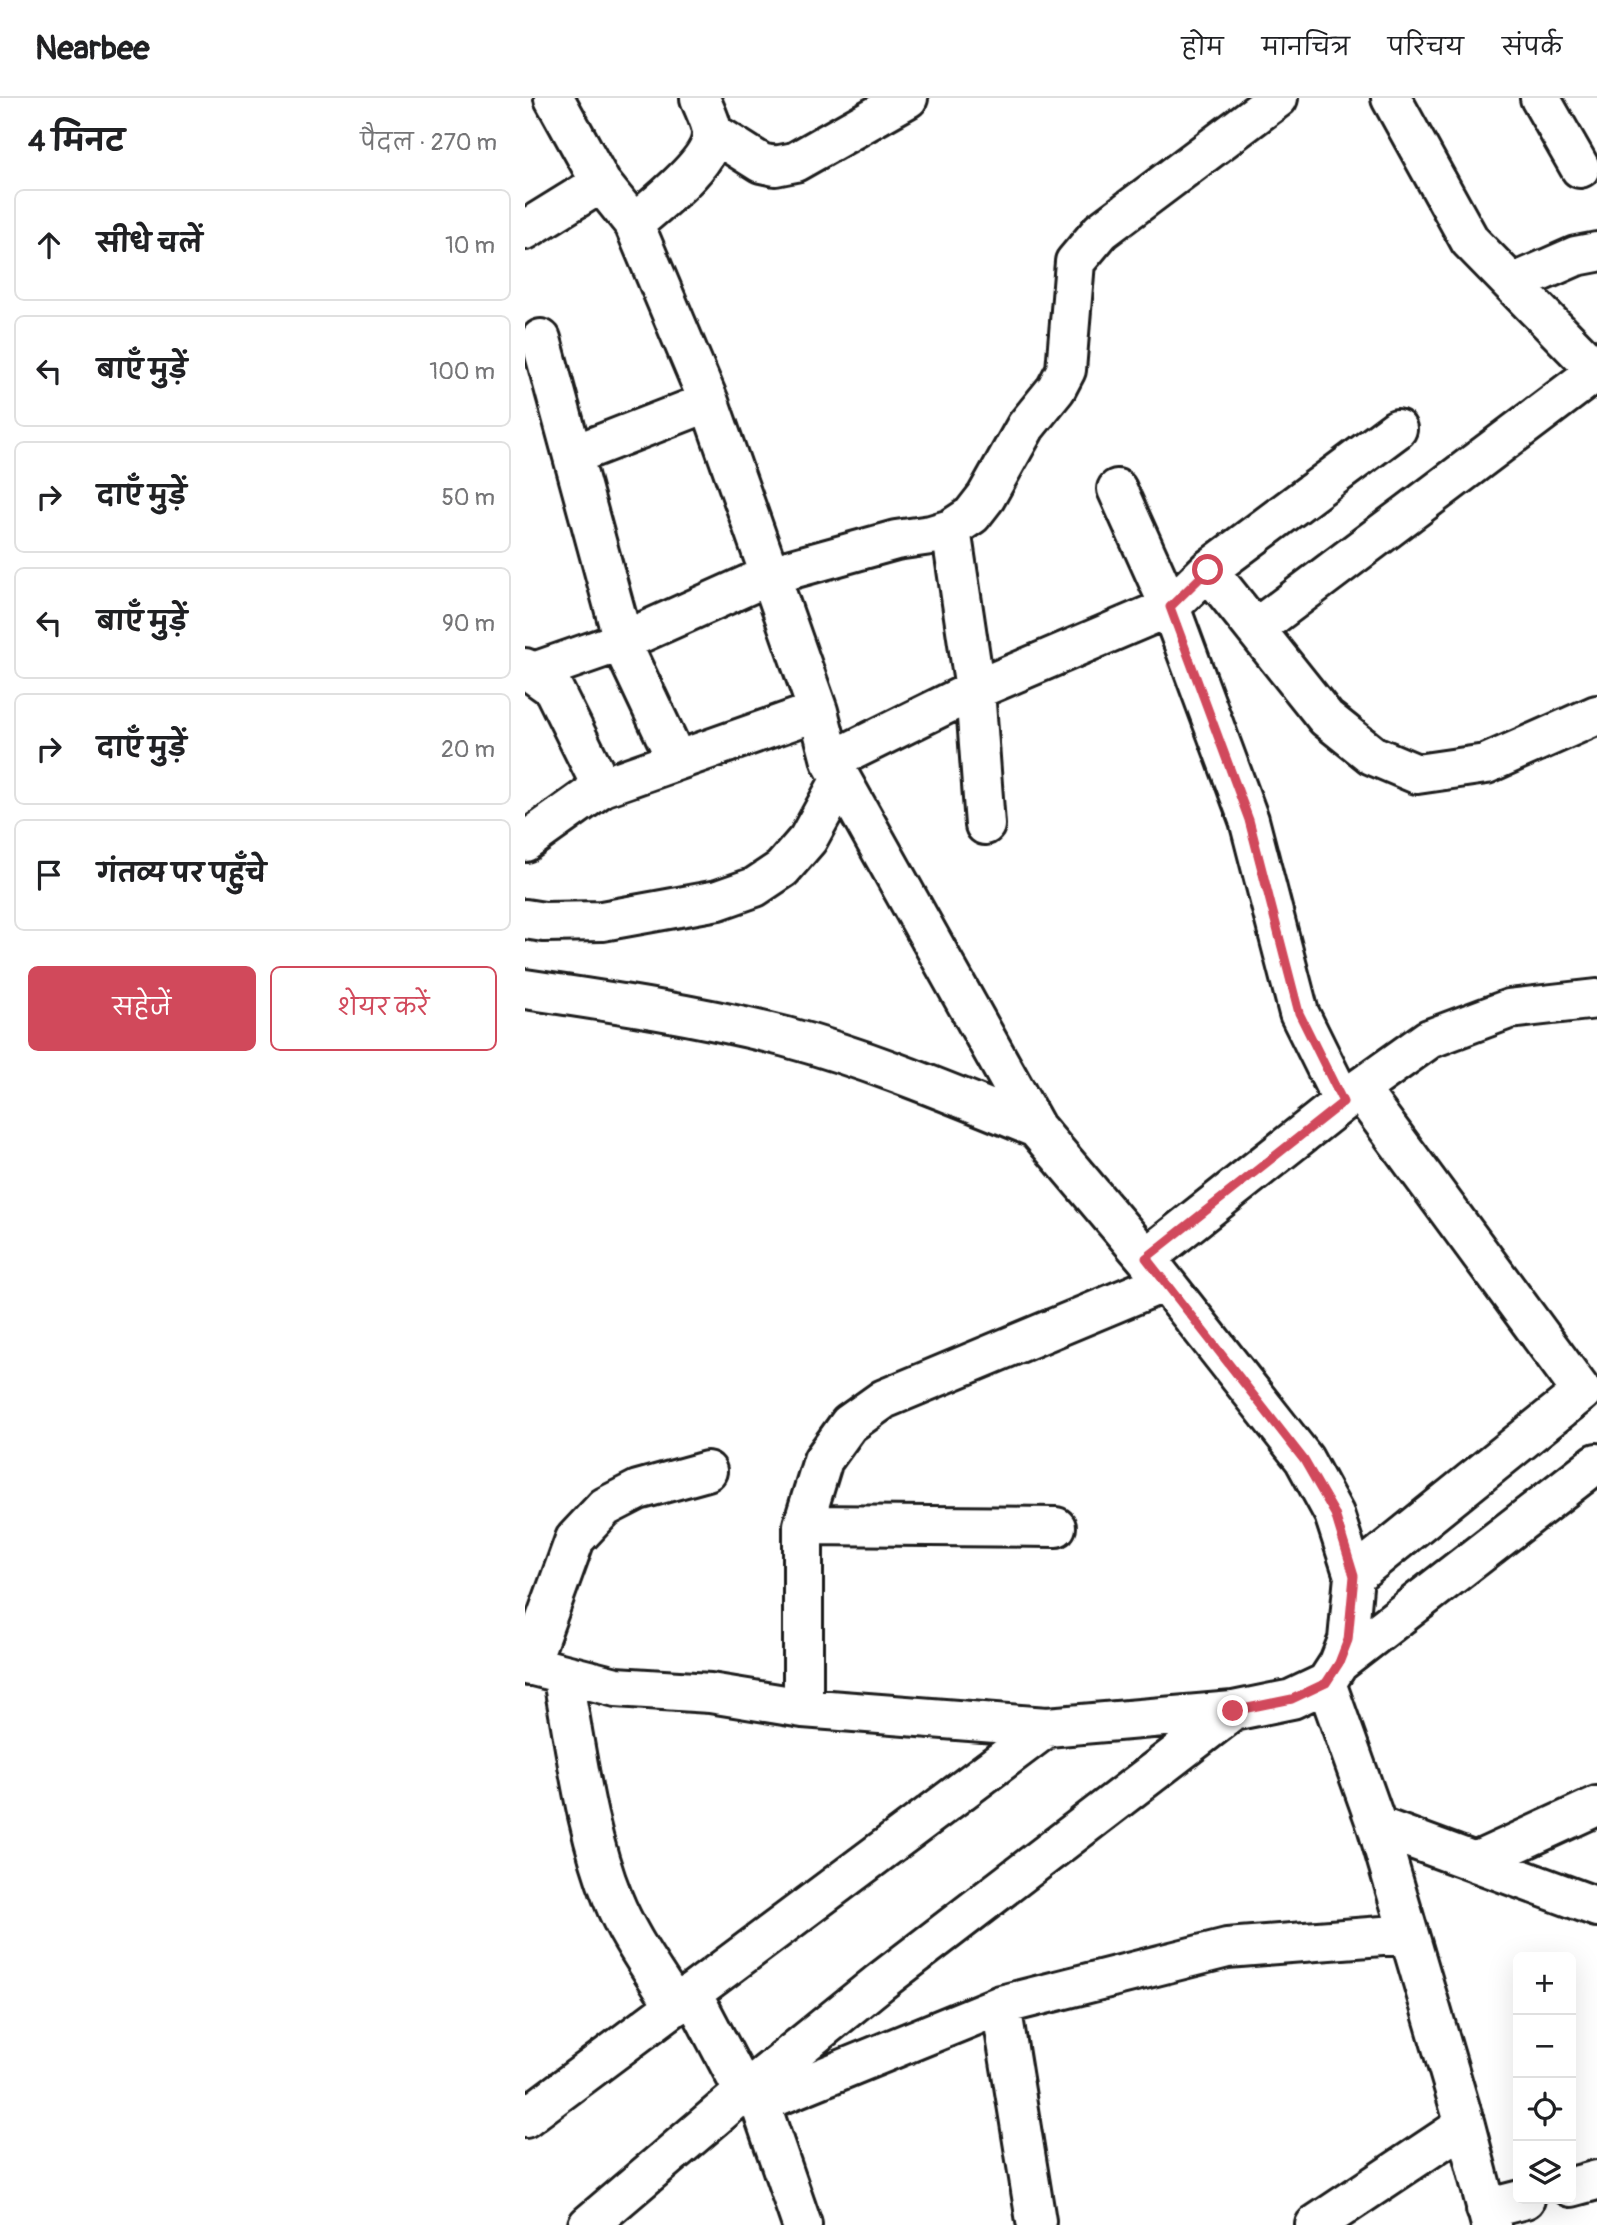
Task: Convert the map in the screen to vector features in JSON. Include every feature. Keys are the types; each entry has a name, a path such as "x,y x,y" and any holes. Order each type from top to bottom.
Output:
{"street":[{"path":"554,98 601,183 634,224 709,402 818,711 836,770 1036,1128 1155,1270 1304,1460 1335,1514 1354,1576 1348,1640 1332,1673 1465,2125 1488,2217 1515,2204"},
{"path":"706,115 761,163 775,166 795,162 908,98"},
{"path":"1255,629 1597,371 1470,241 1391,98"},
{"path":"1540,98 1580,168"},
{"path":"528,671 623,641 770,575 896,540 931,535 951,529 972,515 986,496 1026,426 1056,389 1066,370 1075,262 1101,231 1256,105"},
{"path":"634,224 699,164 710,147 706,115"},
{"path":"525,230 601,183"},
{"path":"1512,284 1576,256 1597,252"},
{"path":"541,339 627,655 677,759"},
{"path":"573,455 709,402"},
{"path":"525,919 544,922 602,921 718,900 755,887 782,869 808,839 836,770 975,690 1170,607 1208,570 1397,429"},
{"path":"1117,489 1170,607 1249,820 1299,1013 1351,1095 1590,1405 1354,1576"},
{"path":"951,529 975,690 985,825"},
{"path":"1208,570 1326,718 1372,755 1417,775 1486,764 1597,715"},
{"path":"528,671 553,688 602,787"},
{"path":"525,842 602,787 818,711"},
{"path":"525,989 639,1006 787,1038 900,1074 1036,1128"},
{"path":"803,1708 803,1525 823,1460 849,1423 884,1399 1155,1270 1351,1095 1429,1040 1509,1009 1597,999"},
{"path":"539,1668 616,1687 710,1693 803,1708 1047,1727 1233,1711 1292,1699 1332,1673 1597,1463"},
{"path":"707,1471 638,1490 605,1507 575,1539 539,1668 613,1899 633,1939 683,2000 752,2098 802,2225"},
{"path":"803,1525 1056,1527"},
{"path":"588,2225 752,2098 880,1982 1233,1711"},
{"path":"525,2118 1047,1727"},
{"path":"1475,1862 1597,1806"},
{"path":"1377,1826 1597,1907"},
{"path":"752,2098 1002,2005 1227,1948 1408,1934"},
{"path":"1002,2005 1036,2221"},
{"path":"1315,2225 1465,2125"},
{"path":"1576,2186 1597,2180"}],"route":[{"path":"1208,570 1170,607 1249,820 1299,1013 1343,1102 1146,1258 1304,1460 1335,1514 1354,1576 1348,1640 1339,1663 1326,1683 1292,1699 1233,1711"}]}
